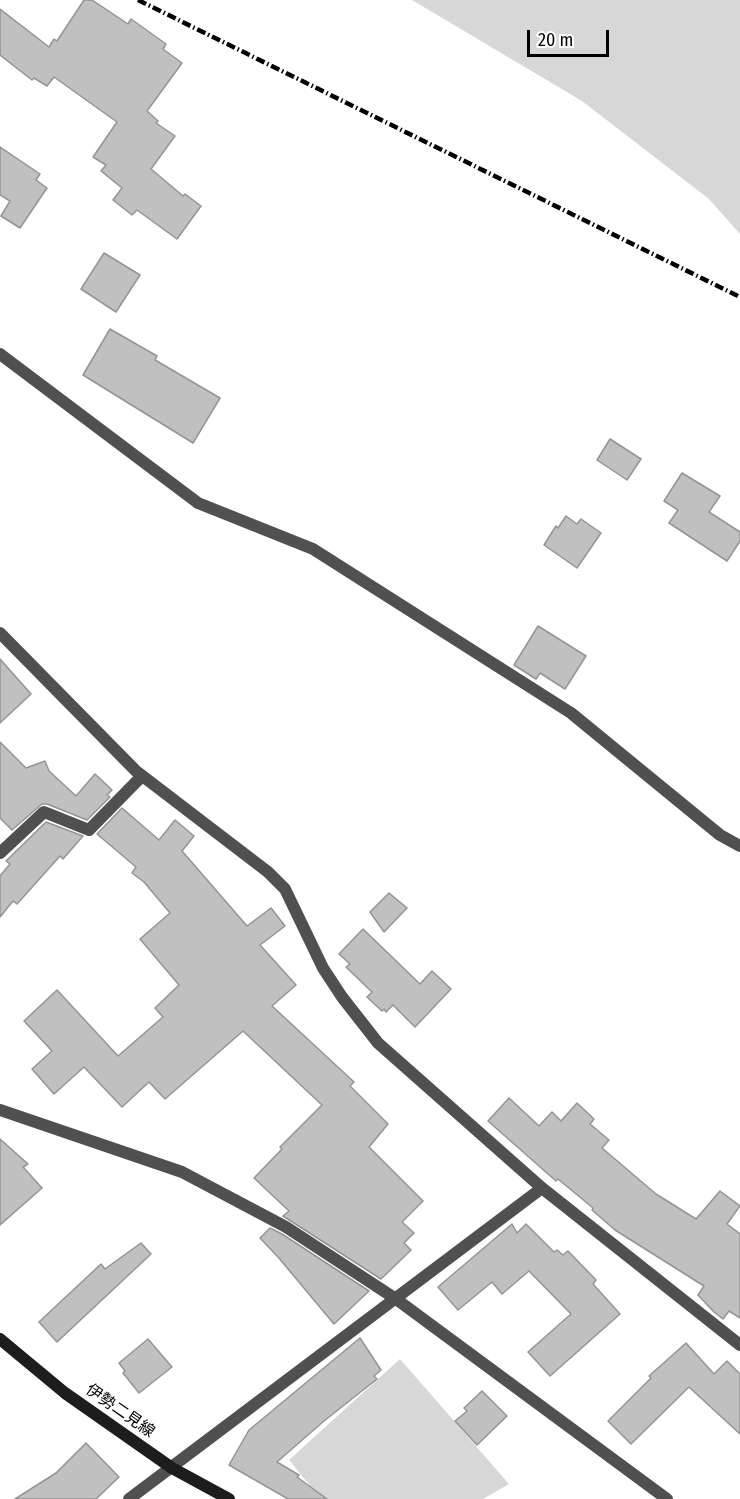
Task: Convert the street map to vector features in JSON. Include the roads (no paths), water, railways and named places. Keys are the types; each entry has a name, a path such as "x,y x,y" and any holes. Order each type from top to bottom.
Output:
{"main road":[{"name":"伊勢二見線","path":"0,1339 65,1392 172,1467 229,1499"}],"street":[{"path":"0,354 198,503 314,549 571,713 720,835 740,846"},
{"path":"0,633 142,776 268,872 285,889 323,969 378,1043 542,1188 740,1346"},
{"path":"0,853 44,812 89,831 142,776"},
{"path":"0,1110 182,1172 286,1227 396,1299 667,1499"},
{"path":"129,1499 542,1188"}],"railway":[{"path":"138,0 740,297"}]}
